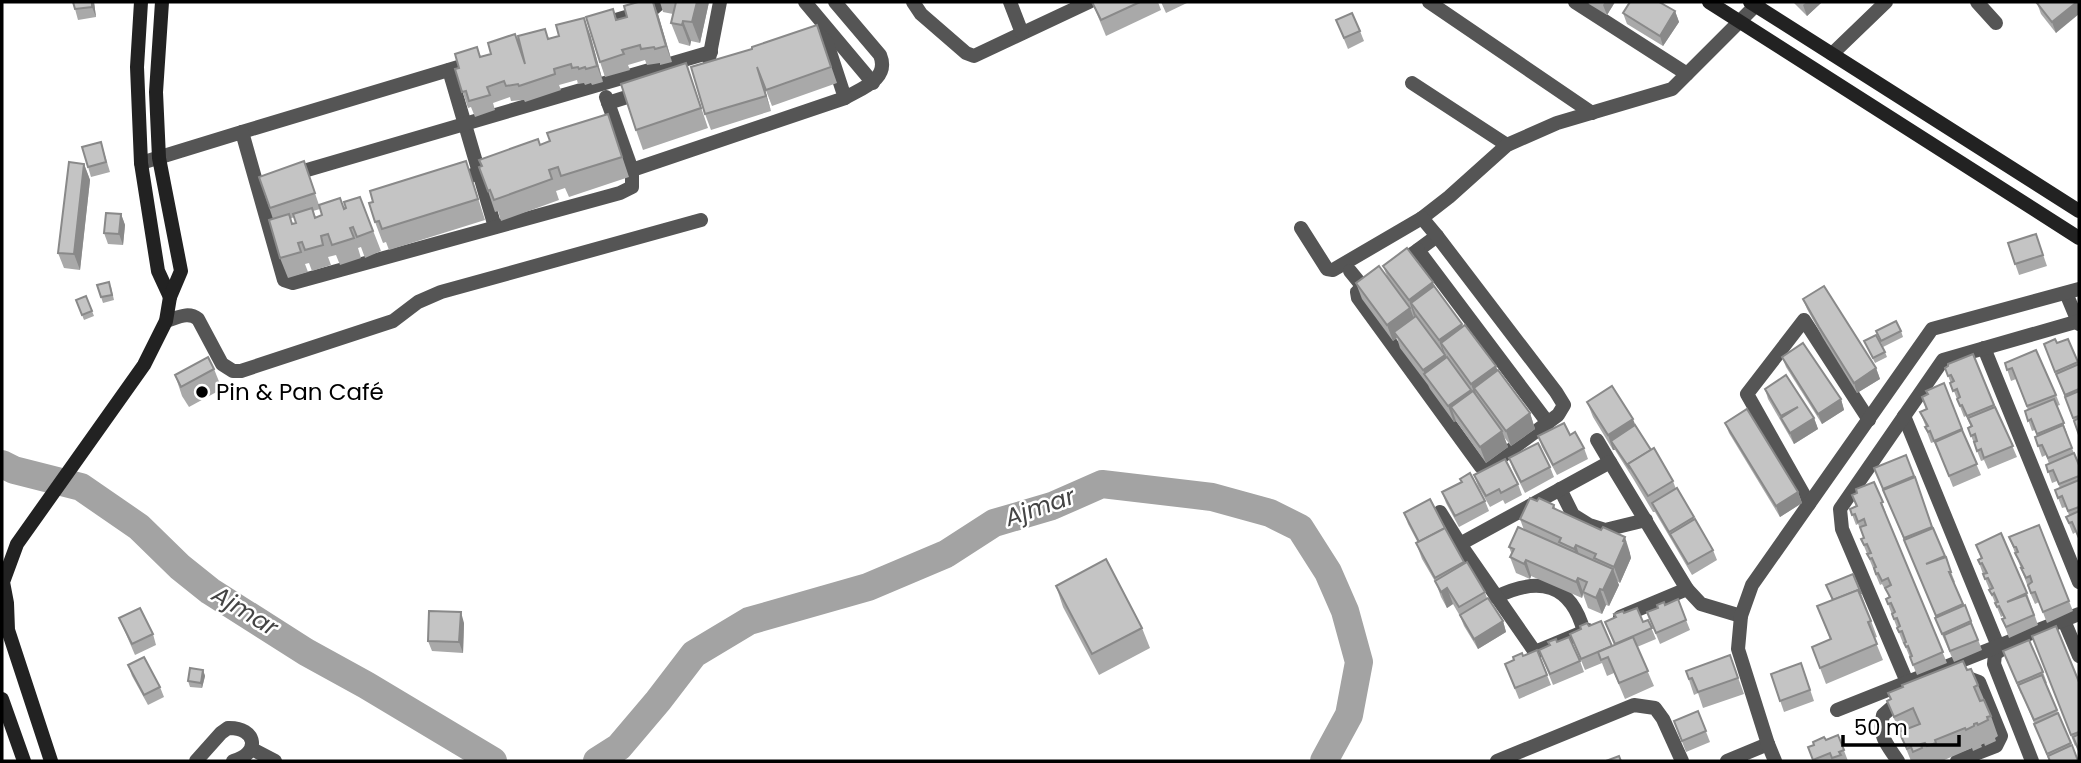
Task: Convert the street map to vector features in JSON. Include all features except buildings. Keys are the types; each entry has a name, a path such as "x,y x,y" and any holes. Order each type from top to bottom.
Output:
{"street":[{"path":"141,2 136,67 141,163 158,271 170,298"},
{"path":"51,761 8,630 7,603 2,582 17,544 144,365 166,321 170,298 181,271 159,158 156,92 162,2"},
{"path":"589,28 653,9 661,2"},
{"path":"719,67 707,71 720,2"},
{"path":"805,2 873,83"},
{"path":"632,170 845,98 873,83 883,71 880,55 835,2"},
{"path":"913,2 921,13 967,54 974,56 1089,2"},
{"path":"1010,2 1022,33"},
{"path":"1429,2 1592,113"},
{"path":"1575,2 1687,74"},
{"path":"1709,2 2079,237"},
{"path":"1832,54 1886,2"},
{"path":"1977,2 1996,23"},
{"path":"1301,228 1326,269 1333,270 1422,218 1507,145 1557,123 1672,89 1755,3 2079,211"},
{"path":"829,31 847,16"},
{"path":"792,45 822,37 827,43 845,98"},
{"path":"258,184 711,52"},
{"path":"141,163 487,59"},
{"path":"449,70 495,227"},
{"path":"1412,83 1507,145"},
{"path":"242,131 258,184 279,236 284,280 293,283 620,193 632,187 632,170 612,132 608,103 601,85"},
{"path":"608,103 658,87"},
{"path":"439,186 516,162"},
{"path":"1422,218 1437,236 1564,405 1558,415 1548,423 1493,463 1480,467 1358,298 1357,292 1363,287 1437,236"},
{"path":"166,321 193,315 198,319 222,364 233,371 241,371 393,321 418,302 441,292 701,220"},
{"path":"1418,250 1548,423"},
{"path":"1350,271 1363,287"},
{"path":"1776,761 1768,744 1738,649 1741,617 1752,585 1932,330 2073,291 2079,323 1943,360 1840,509 1842,529 1907,682"},
{"path":"1809,503 1747,394 1804,320 1869,419"},
{"path":"1984,348 2079,582"},
{"path":"1904,416 1998,646"},
{"path":"1597,440 1687,589 1701,604 1741,617"},
{"path":"1460,544 1609,462"},
{"path":"1560,489 1573,515 1589,525 1605,530 1646,520"},
{"path":"1440,512 1535,652 1687,589"},
{"path":"1496,597 1515,588 1544,586 1572,601 1579,615 1597,626"},
{"path":"1837,710 2079,616"},
{"path":"2032,761 1994,664 1995,654 2005,647 2079,616"},
{"path":"2065,623 2079,656"},
{"path":"1944,687 1971,679 1979,682 2001,736 1996,746 1957,761"},
{"path":"1898,761 1883,739 1883,715 1891,708 1924,695"},
{"path":"2,699 24,761"},
{"path":"1497,761 1634,705 1655,708 1663,719 1682,761"},
{"path":"196,761 228,728 243,729 249,734 252,741 242,758 275,761"},
{"path":"1727,761 1768,744"}],"waterway":[{"name":"Ajmar","path":"2,464 14,470 81,487 139,527 180,567 210,591 306,652 493,761"},
{"name":"Ajmar","path":"597,761 619,747 694,654 749,621 868,587 946,554 994,523 1052,506 1102,484 1212,497 1270,513 1300,528 1328,572 1345,611 1359,662 1349,715 1324,761"}],"place":[{"name":"Pin & Pan Café","path":"202,392"}]}
